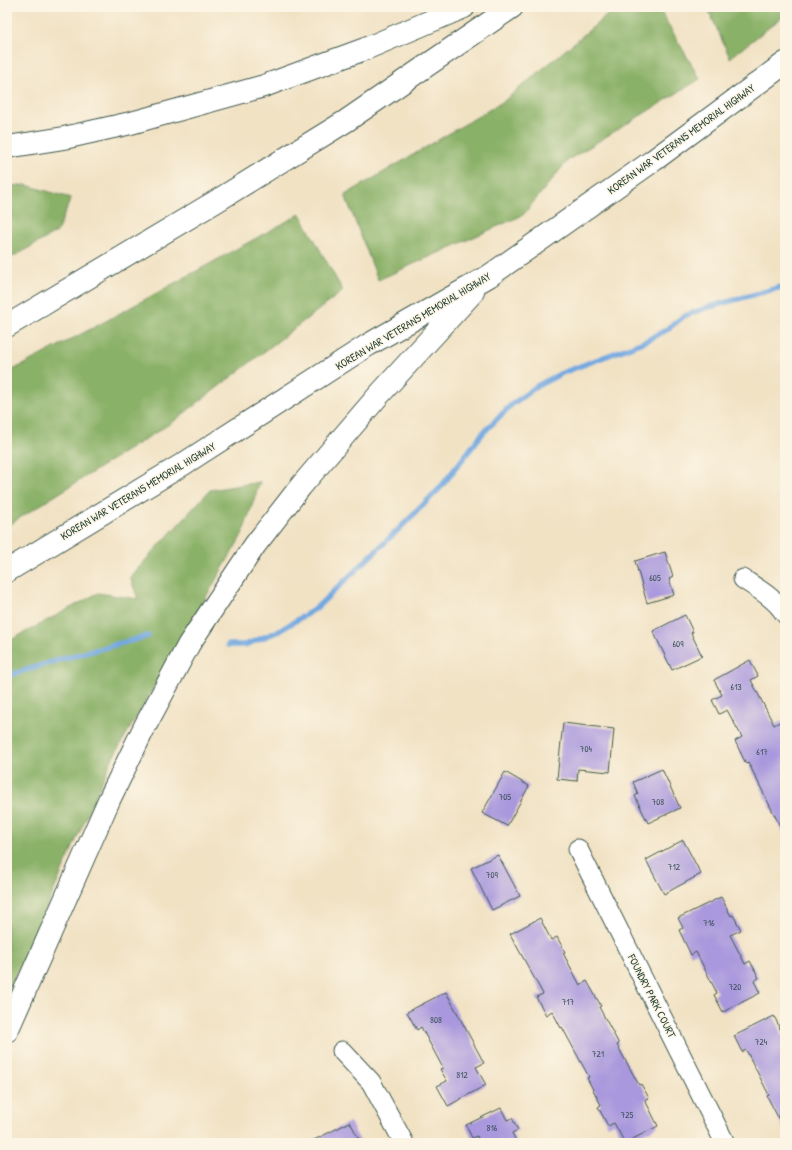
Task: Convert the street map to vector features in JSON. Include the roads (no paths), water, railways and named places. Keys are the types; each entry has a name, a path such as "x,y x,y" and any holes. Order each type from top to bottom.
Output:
{"highway":[{"path":"7,147 64,138 131,123 264,86 365,50 464,7"},
{"path":"7,326 215,202 346,121 512,7"},
{"name":"KOREAN WAR VETERANS MEMORIAL HIGHWAY","path":"7,571 185,463 368,345 489,276 654,160 785,63"},
{"path":"7,1031 109,800 144,728 189,644 255,545 300,486 378,396 489,276"}],"street":[{"path":"742,579 769,596 781,607 785,614"},
{"name":"FOUNDRY PARK COURT","path":"578,850 726,1143"},
{"path":"342,1051 371,1082 404,1143"}],"waterway":[{"path":"228,645 245,645 279,631 315,609 440,488 483,433 511,405 537,386 562,373 646,341 666,330 684,316 709,307 785,286"},
{"path":"7,676 58,660 148,636"}]}
